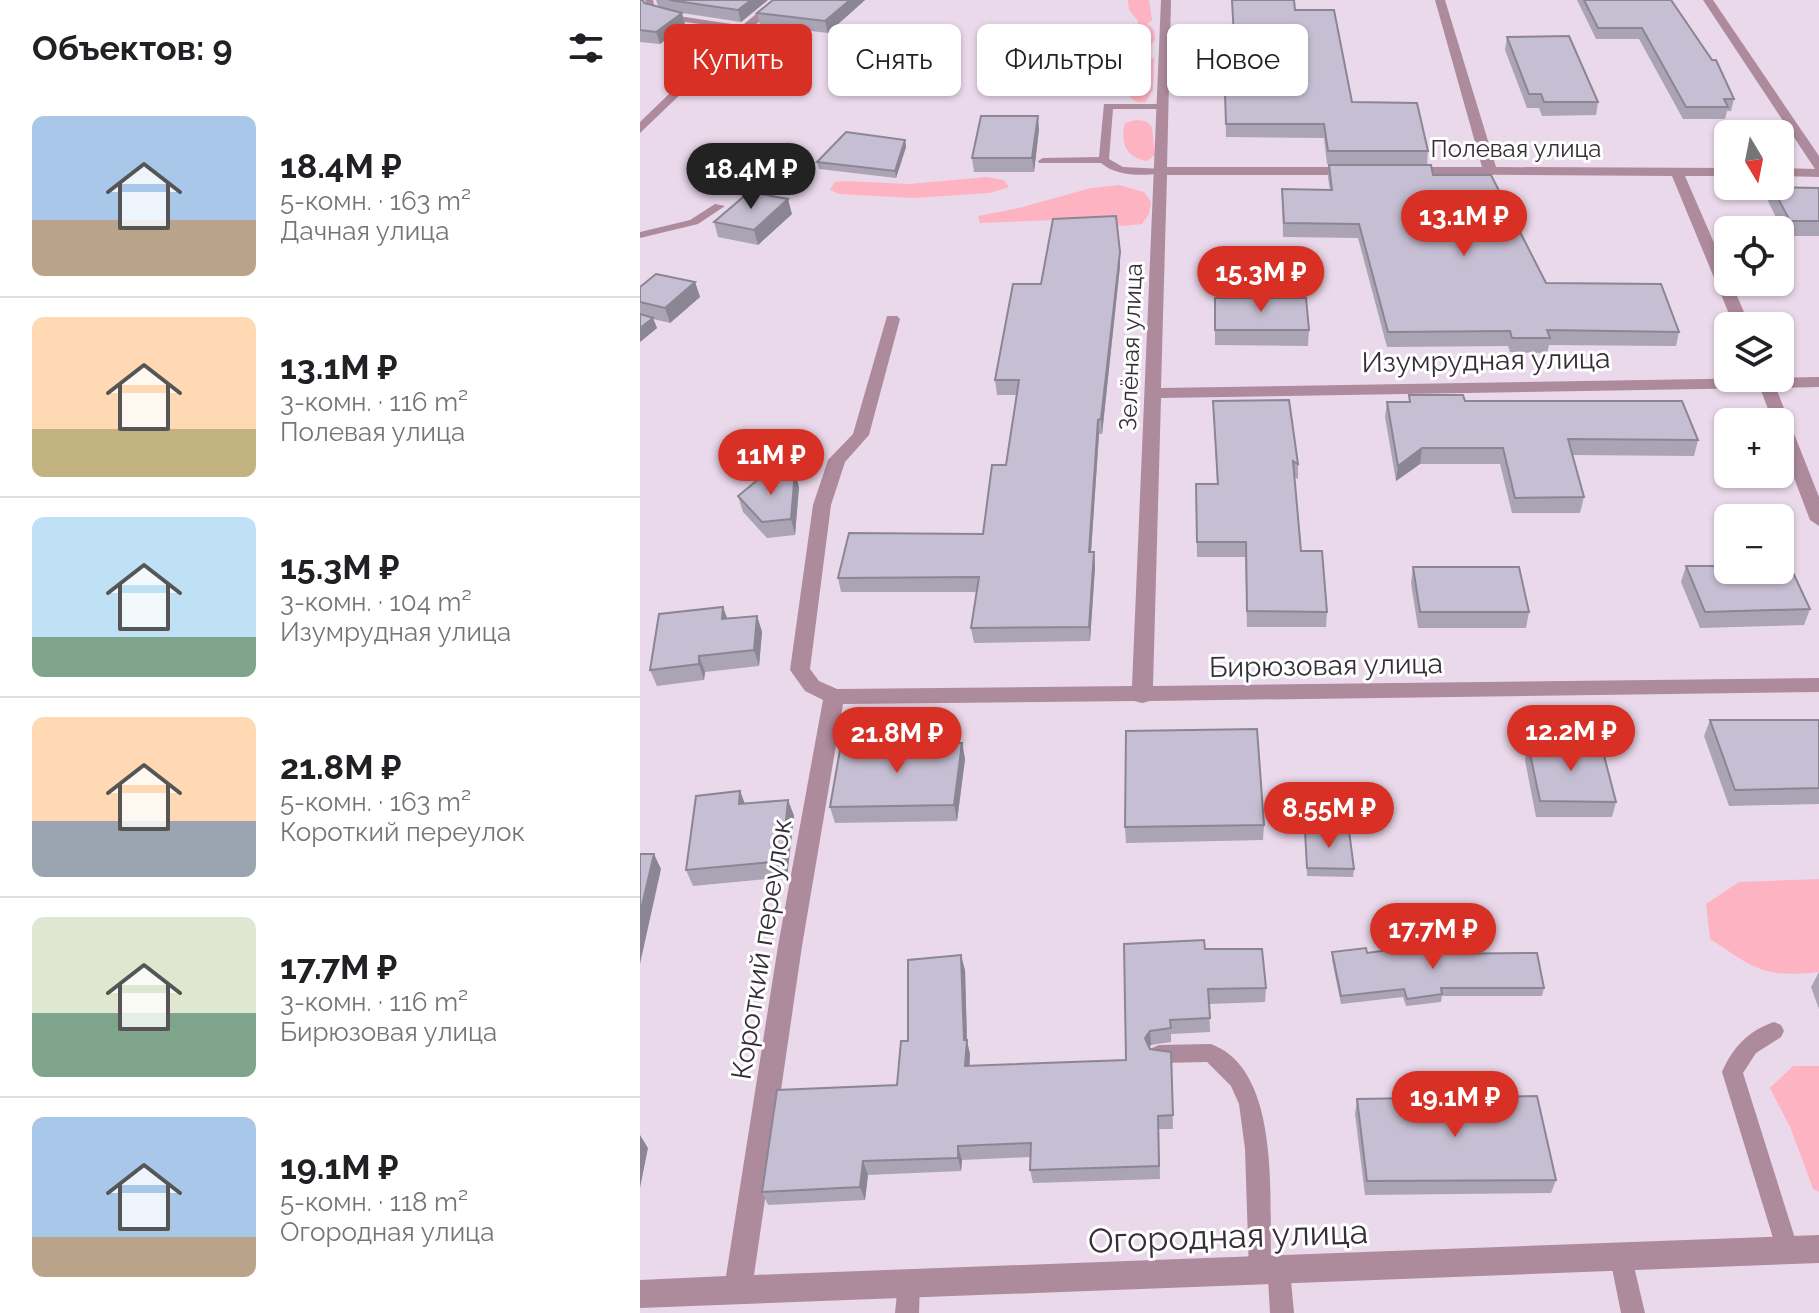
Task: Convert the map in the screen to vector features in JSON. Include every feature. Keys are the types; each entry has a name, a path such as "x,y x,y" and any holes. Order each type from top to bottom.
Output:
{"street":[{"path":"750,24 780,0"},
{"name":"Зелёная улица","path":"1142,696 1166,0"},
{"path":"1440,0 1490,171"},
{"path":"1708,0 1819,166"},
{"path":"640,129 674,96"},
{"path":"1160,171 1364,171"},
{"name":"Полевая улица","path":"1396,171 1714,172"},
{"path":"1677,172 1736,312"},
{"path":"1794,172 1819,173"},
{"path":"834,697 812,686 800,670 822,505 837,460 861,435 892,319"},
{"name":"Изумрудная улица","path":"1154,393 1714,380"},
{"name":"Изумрудная улица","path":"1794,381 1819,382"},
{"path":"1770,392 1819,520"},
{"name":"Бирюзовая улица","path":"834,697 1142,696 1819,685"},
{"name":"Короткий переулок","path":"738,1288 790,946 834,697"},
{"name":"Огородная улица","path":"640,1294 1819,1249"}],"lane":[{"path":"649,0 651,10 670,17 723,24"},
{"path":"1104,160 1108,106 1162,106"},
{"path":"1043,161 1104,160 1122,170 1160,171"},
{"path":"640,235 694,222 719,206"},
{"path":"1774,1031 1755,1039 1745,1048 1732,1072 1788,1251"},
{"path":"1159,1054 1211,1053 1231,1070 1247,1092 1270,1270 1282,1313"},
{"path":"1621,1258 1633,1313"},
{"path":"907,1313 909,1283"}],"shaded area":[{"path":"1128,0 1149,0 1152,20 1147,24 1137,24 1129,10"},
{"path":"1151,27 1154,30 1155,40 1151,44"},
{"path":"1151,58 1154,59 1151,93"},
{"path":"1149,96 1146,102 1134,101 1131,97"},
{"path":"1146,121 1152,127 1155,155 1147,161 1134,157 1124,143 1125,123"},
{"path":"987,177 1004,180 1009,187 990,193 914,198 839,194 830,190 835,182 845,181 909,184"},
{"path":"1119,185 1144,192 1151,202 1149,214 1142,224 1123,226 1058,220 980,223 978,216 1091,188"},
{"path":"1819,879 1819,972 1784,974 1760,969 1710,939 1706,904 1739,882"},
{"path":"1793,1066 1819,1066 1819,1192 1813,1189 1791,1129 1770,1088"}],"building":[{"path":"640,0 682,13 656,32 640,30"},
{"path":"669,0 751,0 738,10"},
{"path":"773,0 850,0 825,21 757,13"},
{"path":"1232,0 1294,0 1295,10 1334,10 1352,102 1417,103 1428,151 1328,151 1324,124 1226,124 1225,96 1308,96 1308,24 1233,24"},
{"path":"1584,0 1671,0 1712,60 1716,60 1734,99 1724,99 1728,107 1686,107 1642,28 1598,28"},
{"path":"1569,36 1598,102 1544,102 1541,94 1529,94 1507,37"},
{"path":"981,116 1038,116 1032,158 972,158"},
{"path":"846,132 905,140 895,171 817,162"},
{"path":"1329,165 1431,165 1433,175 1491,175 1546,283 1661,284 1679,332 1547,330 1550,338 1512,338 1510,331 1388,332 1359,224 1284,223 1282,189 1332,190"},
{"path":"1794,187 1819,188 1819,221 1794,221 1794,216 1787,216 1779,200 1794,200"},
{"path":"749,192 788,199 754,230 714,222"},
{"path":"1116,216 1120,252 1101,419 1098,420 1089,552 1094,552 1089,627 971,628 979,577 838,578 849,533 983,534 992,465 1006,465 1019,380 995,380 1013,284 1041,284 1053,219"},
{"path":"656,274 695,282 665,308 640,302 640,287"},
{"path":"1215,298 1306,298 1309,330 1215,330"},
{"path":"640,314 653,318 640,328"},
{"path":"1409,395 1463,395 1465,401 1682,401 1698,440 1568,439 1584,497 1515,498 1503,448 1422,448 1398,466 1387,402 1410,402"},
{"path":"1289,400 1298,464 1293,461 1301,551 1322,551 1327,612 1247,611 1246,542 1197,542 1196,484 1218,484 1213,401"},
{"path":"795,471 791,519 762,522 738,496 765,474"},
{"path":"1686,566 1714,566 1714,584 1794,584 1794,575 1810,609 1705,612"},
{"path":"1413,567 1519,567 1529,612 1420,612"},
{"path":"723,607 722,619 757,616 754,650 699,656 699,664 650,670 659,614"},
{"path":"1710,720 1819,720 1819,788 1735,790"},
{"path":"1257,729 1264,825 1125,827 1126,731"},
{"path":"962,743 954,805 830,807 841,744"},
{"path":"1528,744 1601,744 1616,802 1540,801"},
{"path":"740,791 739,804 788,800 782,861 686,870 696,796"},
{"path":"1305,831 1349,831 1354,869 1307,868"},
{"path":"640,854 654,854 640,914"},
{"path":"1204,940 1205,949 1262,949 1266,988 1208,989 1210,1018 1170,1020 1171,1028 1150,1031 1145,1038 1150,1049 1171,1052 1173,1115 1158,1116 1159,1166 1030,1170 1031,1143 958,1146 958,1158 863,1161 860,1187 762,1192 777,1090 897,1085 901,1041 908,1041 908,960 961,955 964,1040 967,1040 965,1066 1126,1060 1124,944"},
{"path":"1427,945 1430,954 1537,953 1544,988 1441,988 1442,994 1407,999 1404,989 1341,996 1332,952 1366,948 1367,953"},
{"path":"1537,1096 1556,1180 1367,1181 1357,1099"}]}
